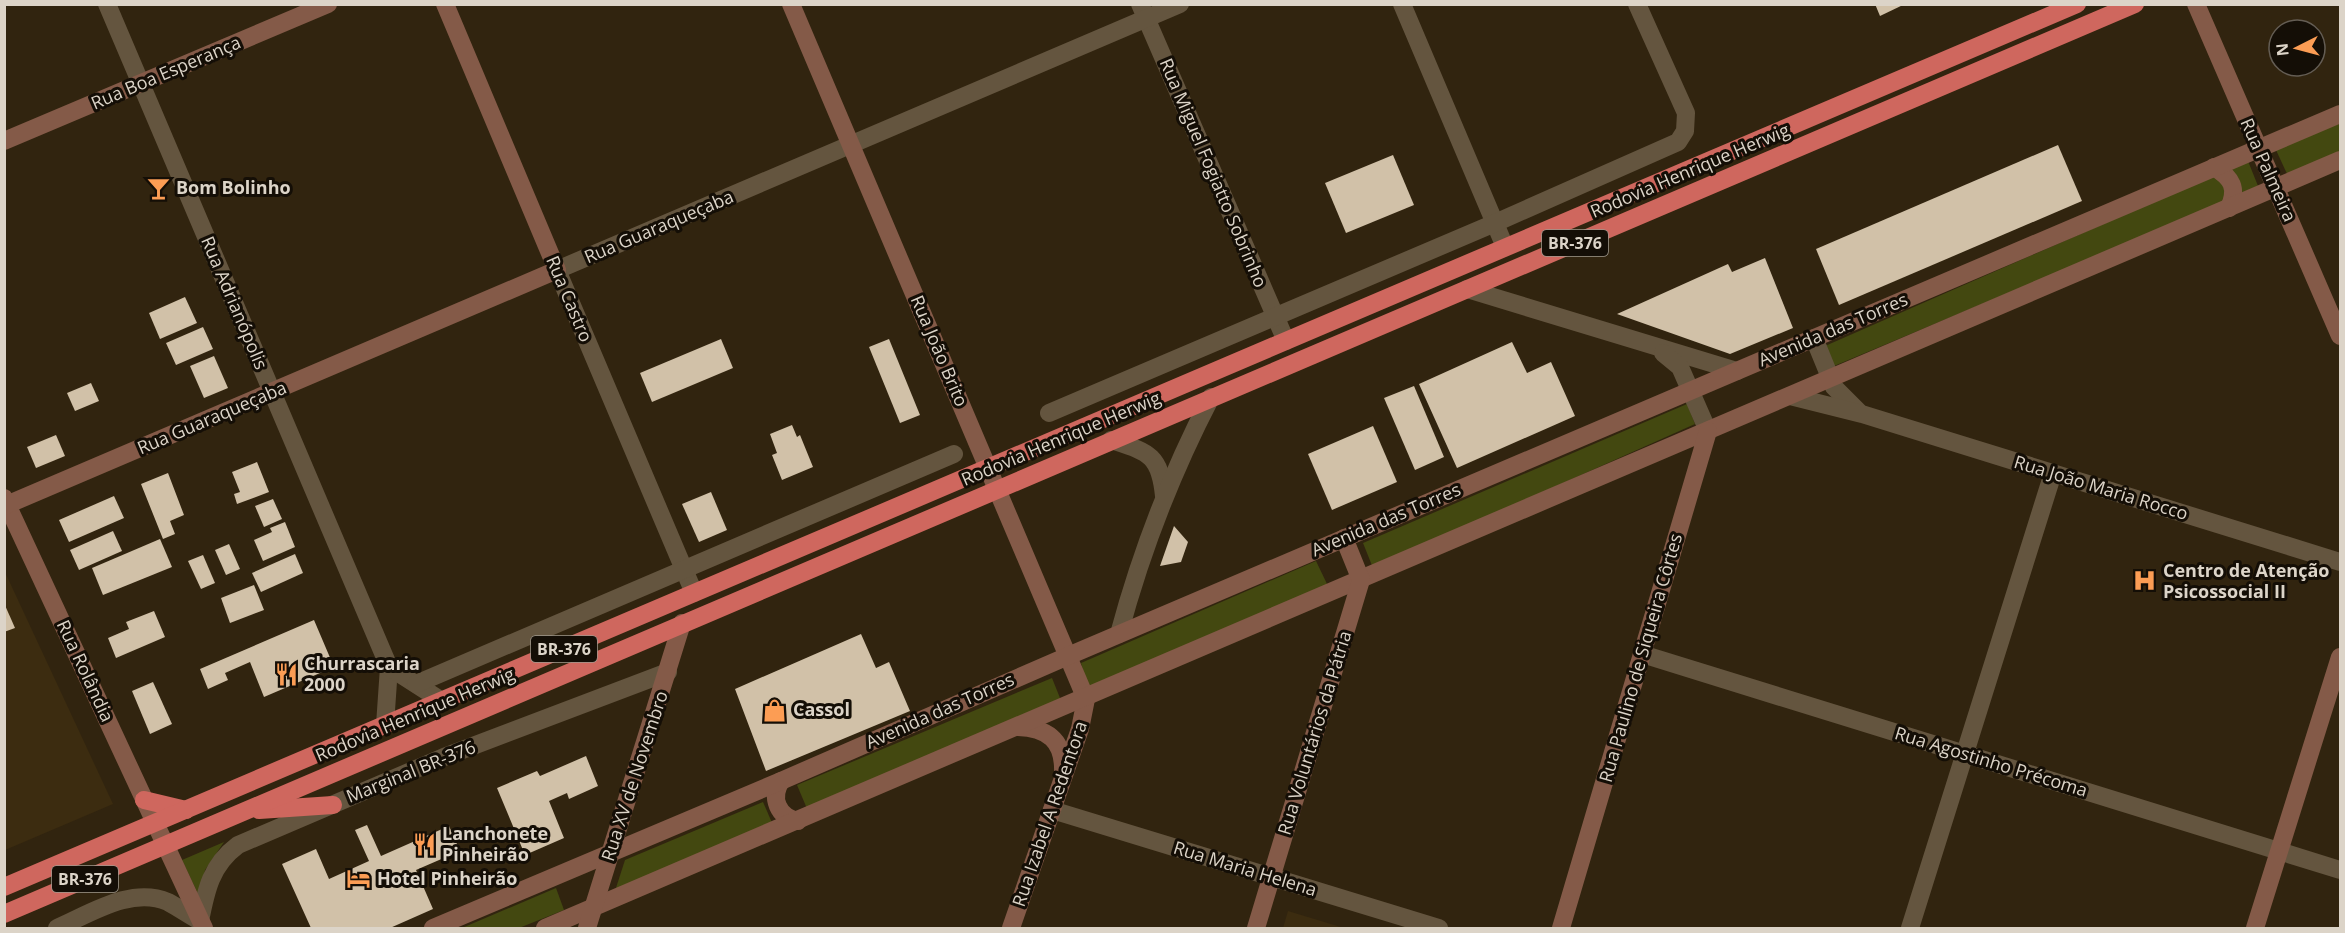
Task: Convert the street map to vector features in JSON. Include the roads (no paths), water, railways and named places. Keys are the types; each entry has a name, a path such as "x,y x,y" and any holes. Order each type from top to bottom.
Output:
{"highway":[{"name":"Rodovia Henrique Herwig","path":"4,887 2076,4"},
{"name":"Rodovia Henrique Herwig","path":"4,914 2135,4"},
{"path":"144,800 186,810"},
{"path":"245,811 333,805"}],"main road":[{"name":"Rua Boa Esperança","path":"4,141 328,4"},
{"name":"Rua Castro","path":"445,4 557,270"},
{"name":"Rua João Brito","path":"791,4 1086,699"},
{"name":"Rua Palmeira","path":"2196,4 2340,336"},
{"name":"Avenida das Torres","path":"433,928 2340,114"},
{"path":"545,928 1086,699 2340,160"},
{"path":"2214,168 2227,176 2231,182 2233,199 2229,208"},
{"name":"Rua Guaraqueçaba","path":"5,503 557,270"},
{"name":"Rua Paulino de Siqueira Côrtes","path":"1561,928 1708,431"},
{"path":"1661,452 1679,454 1692,468 1694,477"},
{"name":"Rua Rolândia","path":"5,503 202,925"},
{"path":"1344,538 1361,580"},
{"name":"Rua Voluntários da Pátria","path":"1256,928 1361,580"},
{"name":"Rua XV de Novembro","path":"587,928 682,623"},
{"path":"2255,928 2340,657"},
{"name":"Rua Izabel A Redentora","path":"1011,928 1080,729 1086,699"},
{"path":"1018,728 1042,731 1060,747 1063,759 1063,780"},
{"path":"781,781 776,793 777,806 786,816 798,821"}],"street":[{"name":"Rua Adrianópolis","path":"107,4 390,667 385,725"},
{"name":"Rua Guaraqueçaba","path":"557,270 851,145 1143,12 1180,4"},
{"path":"1402,4 1506,248"},
{"path":"1049,413 1495,223 1678,142 1685,131 1687,117 1637,4"},
{"name":"Rua Miguel Fogiatto Sobrinho","path":"1143,12 1286,341"},
{"name":"Rua Castro","path":"557,270 694,594"},
{"path":"1467,289 1737,371"},
{"name":"Rua João Maria Rocco","path":"1814,338 1830,379 1844,398 1862,414"},
{"path":"1648,345 1680,367 1708,431"},
{"name":"Rua João Maria Rocco","path":"1790,396 1862,414 2340,562"},
{"path":"1119,634 1164,498 1211,397"},
{"path":"1111,440 1135,448 1150,456 1158,464 1164,498"},
{"path":"416,684 954,454"},
{"path":"1910,928 2053,473"},
{"name":"Rua Agostinho Précoma","path":"1642,654 2340,870"},
{"path":"390,667 442,701"},
{"name":"Marginal BR-376","path":"202,925 210,876 228,853 238,845 444,757 668,672"},
{"name":"Rua Maria Helena","path":"1052,810 1439,928"},
{"path":"57,928 126,899 140,897 160,900 202,925"}],"place":[{"name":"Bom Bolinho","path":"158,188"},
{"name":"Centro de Atenção Psicossocial II","path":"2145,581"},
{"name":"Churrascaria 2000","path":"286,674"},
{"name":"Cassol","path":"775,710"},
{"name":"Lanchonete Pinheirão","path":"424,844"},
{"name":"Hotel Pinheirão","path":"359,879"}]}
